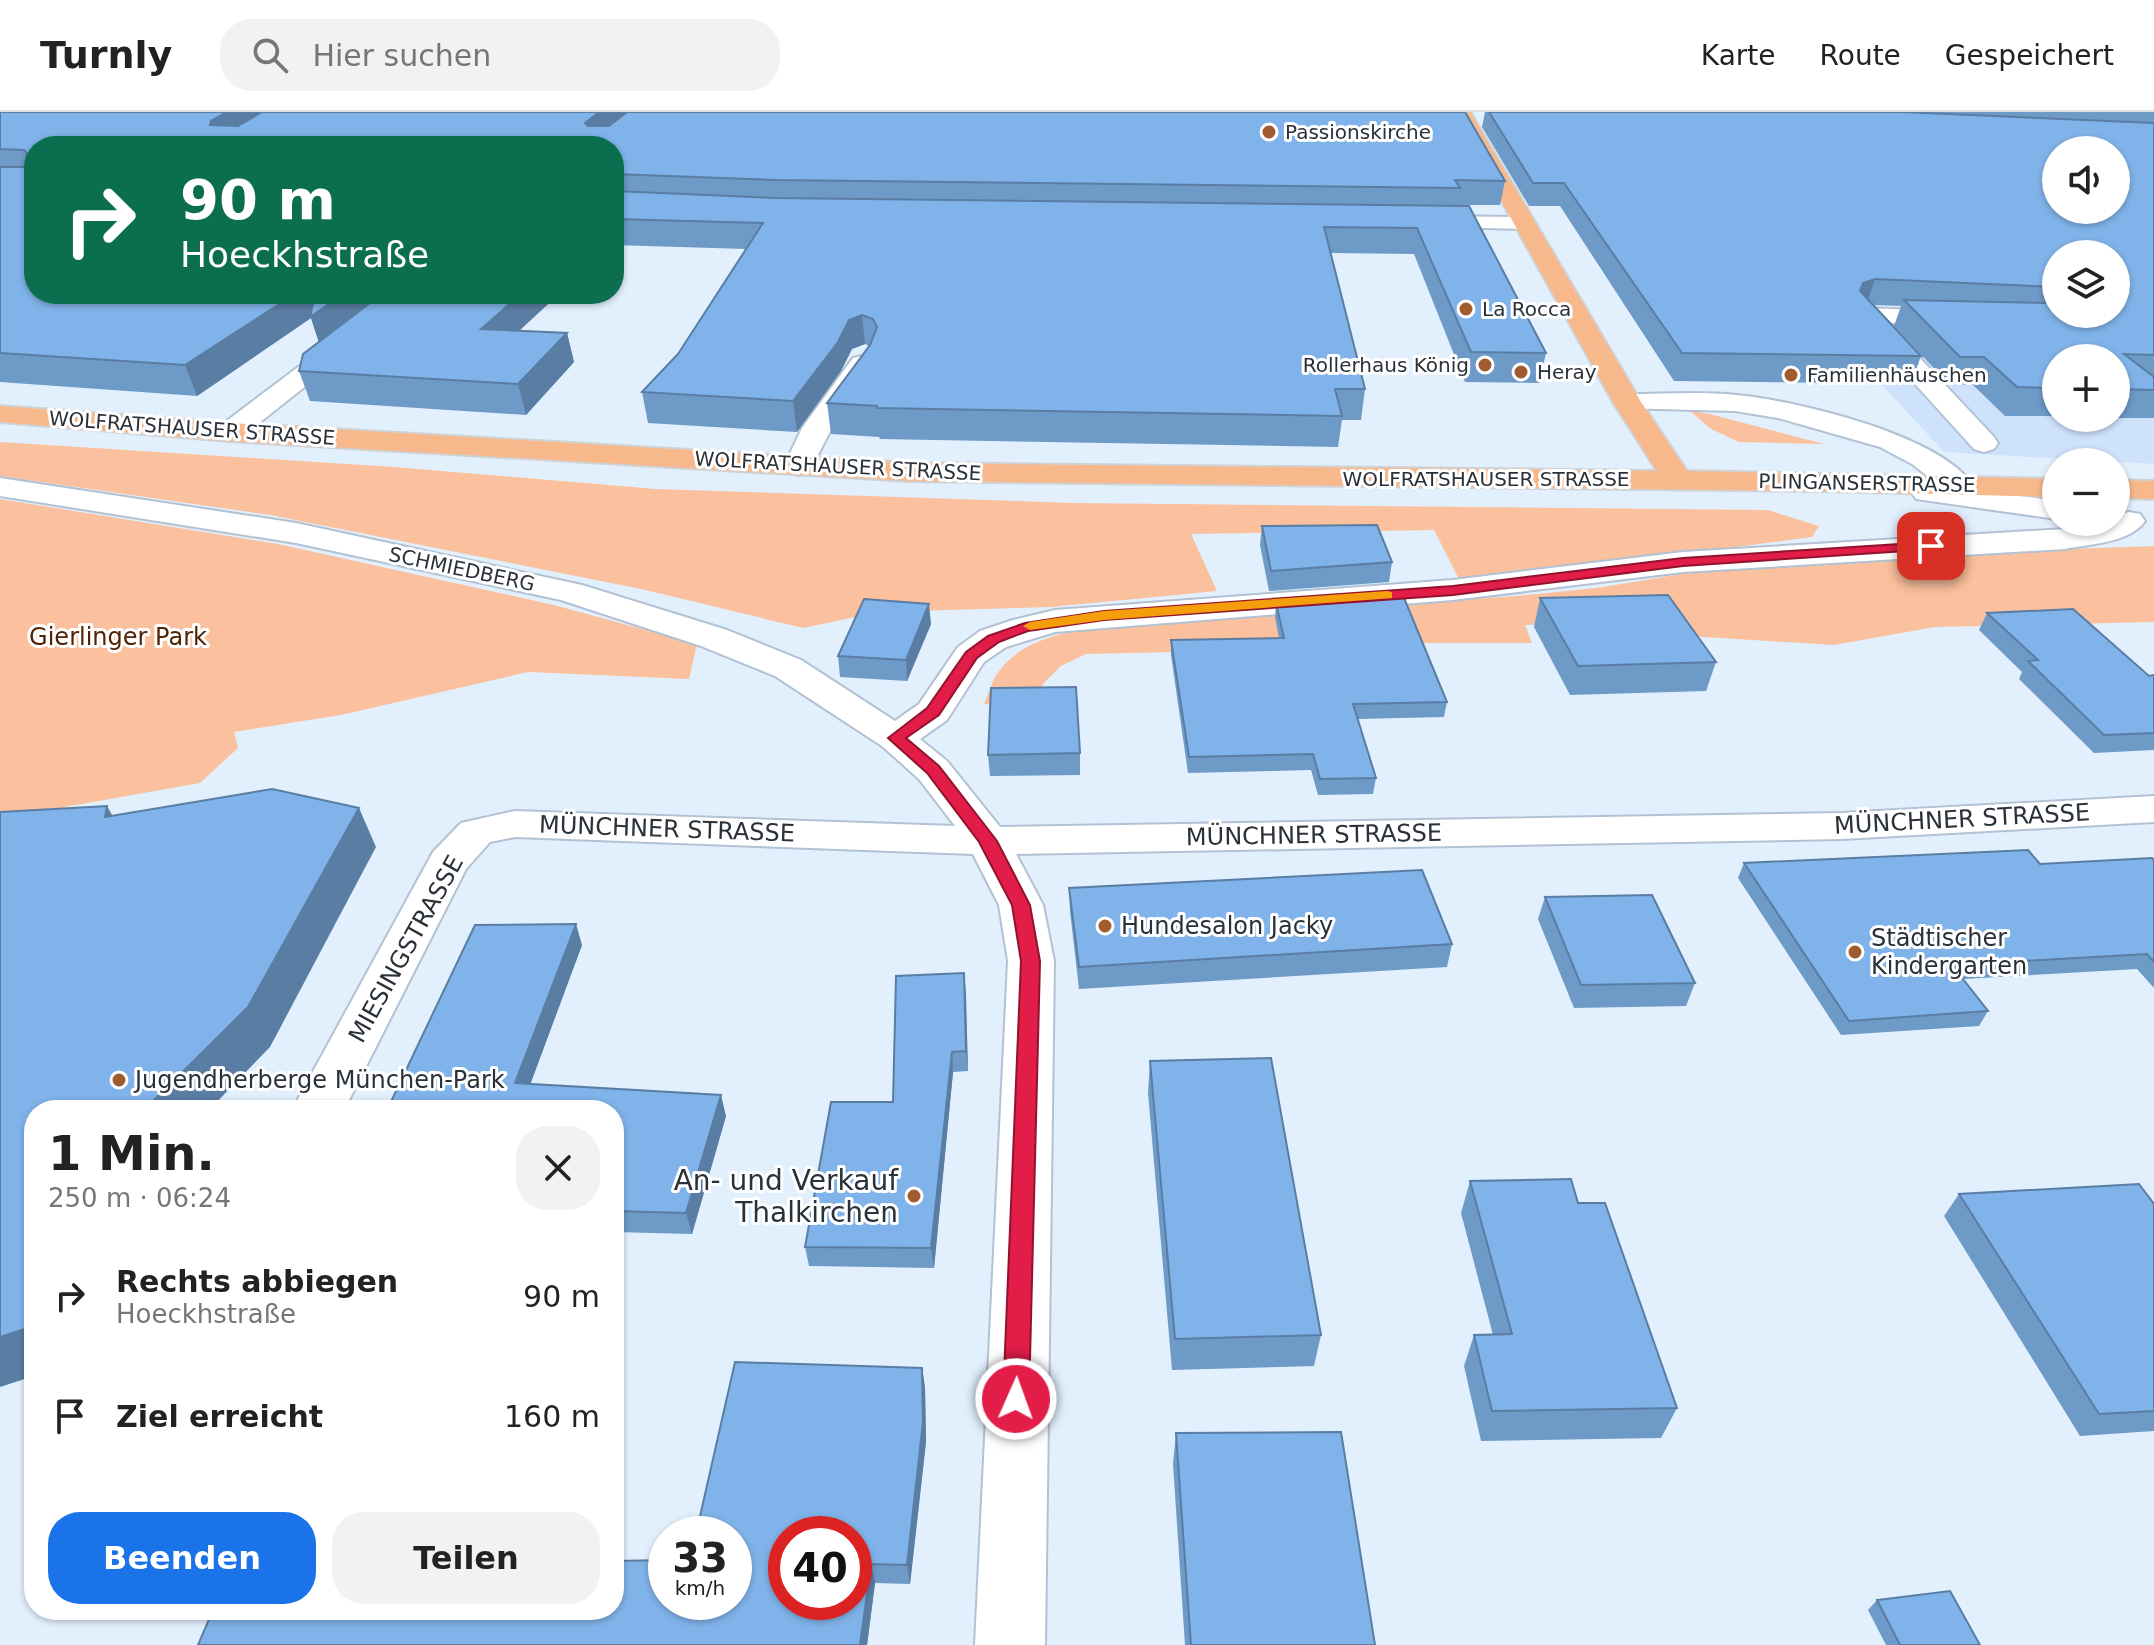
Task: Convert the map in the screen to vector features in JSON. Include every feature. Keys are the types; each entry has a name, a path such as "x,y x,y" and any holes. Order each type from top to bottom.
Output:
{"main road":[{"path":"1461,112 1627,402 1678,481"},
{"name":"WOLFRATSHAUSER STRASSE","path":"0,414 230,432 910,472 1678,481"},
{"name":"PLINGANSERSTRASSE","path":"1678,481 2042,488"},
{"path":"2130,489 2154,490"}],"street":[{"path":"1393,222 1523,223"},
{"path":"230,432 397,304"},
{"path":"1984,443 1866,315 1985,318"},
{"path":"799,466 811,434 847,385 856,379 864,355"},
{"path":"1627,402 1735,403 1781,410 1890,441 1922,458 1958,485"},
{"path":"1837,482 2042,508"},
{"name":"SCHMIEDBERG","path":"0,487 296,533 570,592 714,638 788,668 896,738 933,770 988,841 1021,905 1031,961 1010,1645"},
{"path":"896,738 933,712 971,655 993,639 1025,627 1055,621 1453,590 1683,562 2065,539 2104,532 2133,521"},
{"name":"MÜNCHNER STRASSE","path":"476,832 515,824 988,841 1842,826 2154,809"},
{"name":"MIESINGSTRASSE","path":"323,1100 448,862 476,832"}],"shaded area":[{"path":"1809,306 2042,309 2042,328 2130,328 2130,312 2154,311 2154,464 2130,463 2130,448 2042,448 2042,458 1944,452"}],"green space":[{"path":"1690,411 1824,444 1739,442 1711,429"},
{"path":"0,442 394,467 656,489 1075,503 1768,510 1819,526 1812,537 1502,578 1459,579 1434,530 1191,534 1217,591 1051,607 880,612 803,628 641,589 270,515 0,476"},
{"name":"Gierlinger Park","path":"0,499 278,544 554,605 697,644 689,679 528,672 341,715 234,732 238,748 200,783 65,807 0,831"},
{"path":"2154,546 2154,622 1935,627 1834,645 1688,636 1676,620 1525,625 1532,643 1267,643 1221,651 1086,654 1061,666 1043,684 1039,704 984,704 997,674 1022,650 1049,638 1108,624 1517,596 1597,588 1705,570 1922,554"}],"building":[{"path":"0,112 227,112 211,121 210,125 238,126 262,112 599,112 585,123 588,126 609,126 627,112 1465,112 1505,181 1455,180 1460,188 775,180 624,174 624,136 24,136 24,150 0,149"},
{"path":"1489,112 1901,112 2154,123 2154,355 2130,354 2130,344 2042,344 2042,388 2017,387 1984,357 1960,357 1904,300 2042,303 2042,328 2130,328 2130,240 2042,240 2042,286 1875,279 1863,283 1860,291 1921,356 1682,353 1564,183 1533,183"},
{"path":"0,167 24,167 24,304 280,304 185,365 0,353"},
{"path":"624,191 775,198 1469,206 1546,353 1471,352 1417,228 1324,227 1365,389 1335,389 1342,416 877,408 827,403 870,345 877,327 873,319 862,315 849,320 838,342 793,401 642,392 678,354 763,223 624,219"},
{"path":"313,304 329,304 310,317"},
{"path":"369,304 510,304 481,329 567,333 518,384 299,371 303,354"},
{"path":"2130,359 2154,377 2154,390 2130,389"},
{"path":"1377,525 1392,562 1271,571 1262,526"},
{"path":"1402,593 1447,702 1353,704 1376,778 1320,779 1313,754 1189,757 1171,640 1284,638 1276,603"},
{"path":"1668,595 1716,662 1578,666 1540,598"},
{"path":"864,599 929,604 906,660 838,656"},
{"path":"2073,609 2149,676 2154,675 2154,733 2104,735 2028,661 2038,660 1987,613"},
{"path":"1076,687 1080,753 988,755 991,688"},
{"name":"Jugendherberge München-Park","path":"272,789 359,808 248,1007 154,1100 24,1100 24,1329 0,1337 0,812 107,806 105,817"},
{"path":"2028,850 2040,864 2152,858 2154,962 2147,954 1952,965 1988,1011 1849,1021 1744,863"},
{"path":"1422,870 1452,944 1079,967 1069,888"},
{"path":"1652,895 1695,983 1581,985 1545,897"},
{"path":"576,924 515,1083 721,1095 686,1213 624,1211 624,1100 392,1100 475,925"},
{"path":"964,973 966,1051 952,1052 931,1248 805,1247 831,1102 893,1102 896,976"},
{"path":"1271,1058 1321,1335 1175,1339 1150,1061"},
{"path":"1571,1179 1578,1203 1605,1203 1677,1408 1492,1411 1474,1335 1512,1334 1470,1181"},
{"path":"2139,1184 2154,1204 2154,1411 2099,1414 1959,1194"},
{"path":"735,1362 922,1368 923,1422 907,1565 872,1564 872,1516 768,1516 768,1620 863,1620 860,1645 198,1645 209,1620 624,1620 624,1561 648,1560 648,1620 752,1620 752,1516 700,1516"},
{"path":"1341,1432 1375,1645 1191,1645 1176,1433"},
{"path":"1950,1591 1980,1645 1900,1645 1877,1600"}],"slow traffic":[{"path":"1030,626 1104,615 1387,595"}],"place":[{"name":"Passionskirche","path":"1269,132"},
{"name":"La Rocca","path":"1466,309"},
{"name":"Rollerhaus König","path":"1485,365"},
{"name":"Heray","path":"1521,372"},
{"name":"Familienhäuschen","path":"1791,375"},
{"name":"Hundesalon Jacky","path":"1105,926"},
{"name":"Städtischer Kindergarten","path":"1855,952"},
{"name":"Jugendherberge München-Park","path":"119,1080"},
{"name":"An- und Verkauf Thalkirchen","path":"914,1196"}],"route":[{"path":"1016,1399 1031,961 1021,905 988,841 963,806 933,770 896,738 933,712 971,655 993,639 1025,627 1104,615 1453,590 1683,562 1931,546"}]}
